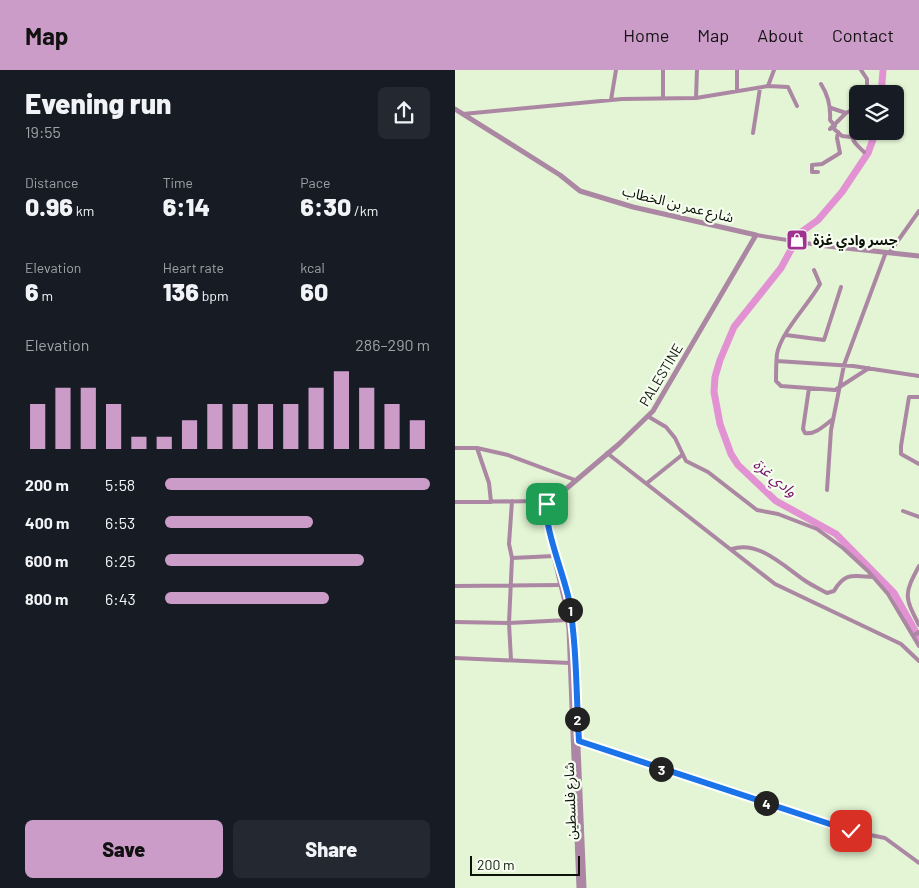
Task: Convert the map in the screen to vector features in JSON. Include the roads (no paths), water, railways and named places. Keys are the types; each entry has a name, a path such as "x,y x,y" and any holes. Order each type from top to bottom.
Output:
{"street":[{"path":"611,100 616,70"},
{"path":"663,70 663,98"},
{"path":"696,98 697,70"},
{"path":"737,70 737,91"},
{"path":"768,86 774,70"},
{"path":"861,70 867,79 867,85"},
{"path":"821,84 828,96 831,108 830,120 833,128 843,136 849,137"},
{"path":"463,114 611,100 696,98 768,86 788,87 797,106"},
{"path":"753,133 760,88"},
{"path":"831,108 846,113"},
{"name":"شارع عمر بن الخطاب","path":"455,109 560,175 580,191 633,207 756,235 818,245 919,256"},
{"path":"833,128 849,112"},
{"path":"818,172 812,172 812,165 822,164 840,153 837,138 839,132"},
{"path":"852,140 864,152"},
{"path":"827,490 833,419 845,365 888,252 919,211"},
{"name":"PALESTINE","path":"543,505 649,417 756,235"},
{"path":"815,270 820,284 786,335 777,353 776,381 778,384 829,390 840,387 869,368"},
{"path":"786,335 824,340 841,287"},
{"path":"777,360 845,365 919,376"},
{"path":"809,388 803,429 805,433 815,432 833,419"},
{"path":"919,397 909,397 901,454 919,464"},
{"path":"649,417 666,427 675,438 686,460 707,472 757,510 778,514 817,528 843,548 888,594 916,634 919,646"},
{"path":"455,448 477,448 508,455 575,480"},
{"path":"477,448 489,482 491,502"},
{"path":"607,453 781,587 901,644 919,661"},
{"path":"647,483 682,455"},
{"path":"455,502 531,502 543,505 562,585 570,663 455,658"},
{"path":"511,660 509,623 512,558 509,544 512,502"},
{"name":"شارع فلسطين","path":"543,505 561,568 573,629 584,888"},
{"path":"903,511 919,517"},
{"path":"731,549 741,546 768,554 805,581 827,593 834,591 838,584 850,575 873,577"},
{"path":"512,558 554,556"},
{"path":"919,566 909,584 906,595 919,625"},
{"path":"455,586 562,585"},
{"path":"455,622 509,623 567,620"},
{"name":"شارع فلسطين","path":"570,663 579,888"},
{"path":"579,741 851,831 885,838 919,863"}],"waterway":[{"name":"وادي غزة","path":"882,85 883,71"},
{"name":"وادي غزة","path":"873,140 868,153 842,192 818,220 800,233 781,268 734,327 720,360 715,377 714,392 720,424 731,454 738,465 776,501 836,534 894,593 919,638"}],"place":[{"name":"جسر وادي غزة","path":"797,240"}]}
